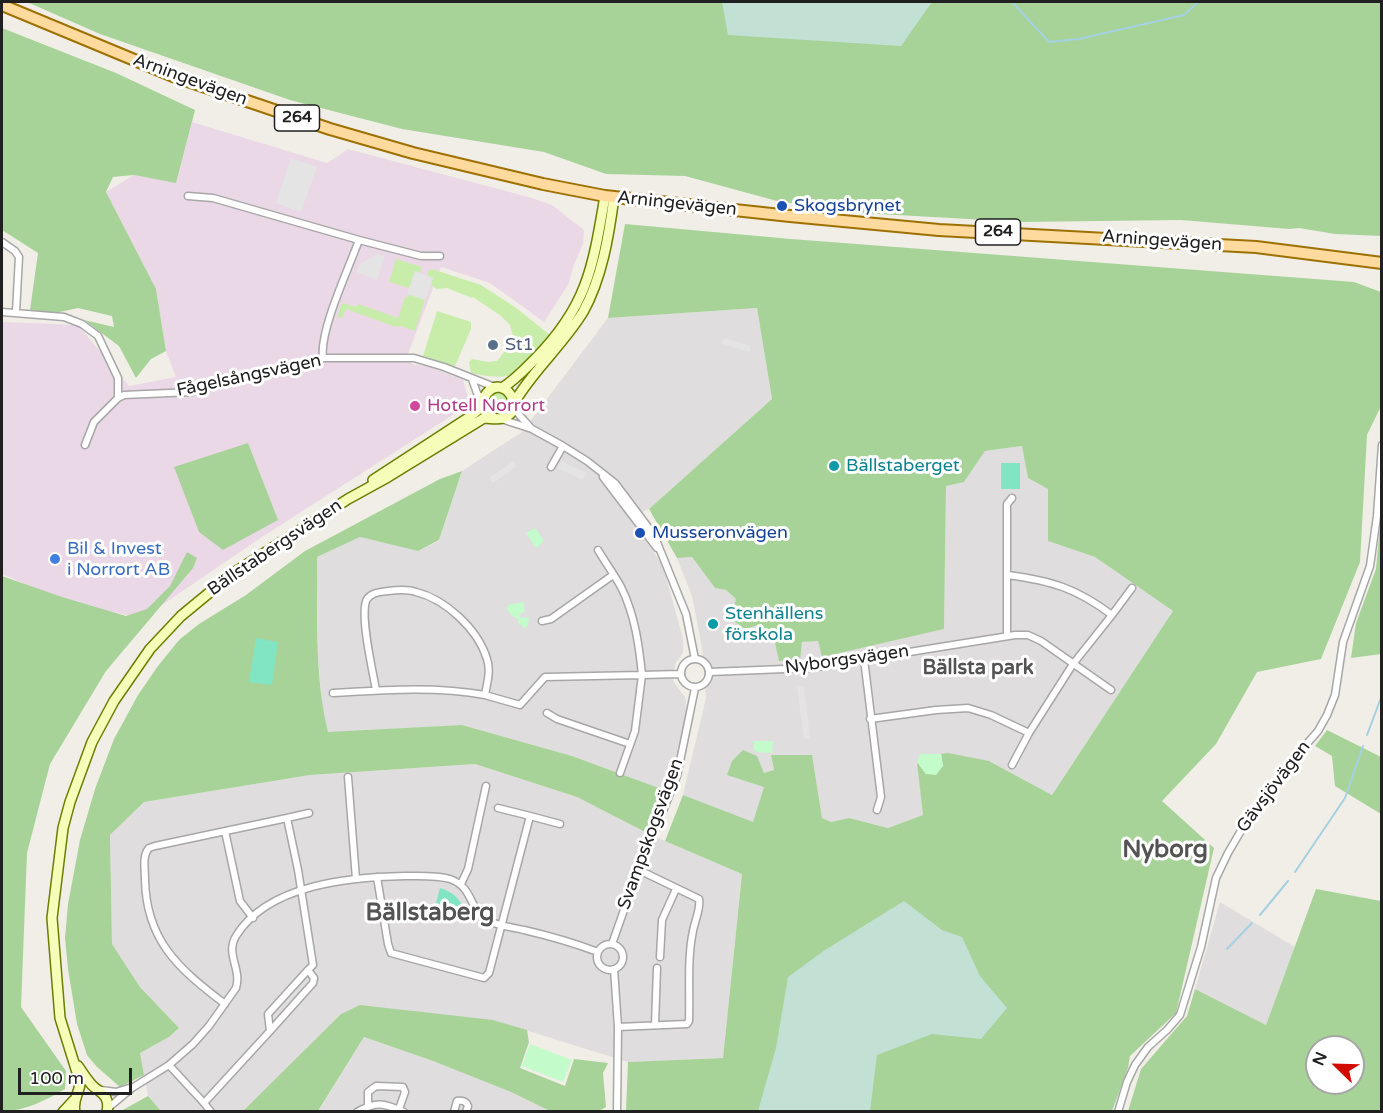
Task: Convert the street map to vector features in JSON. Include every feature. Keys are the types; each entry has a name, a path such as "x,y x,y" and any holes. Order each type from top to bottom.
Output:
{"main road":[{"name":"Arningevägen","path":"2,5 173,76 330,129 413,153 609,197 939,230 1257,247 1382,263"}],"street":[{"path":"188,196 213,198 421,256 440,256"},
{"path":"498,418 507,416 524,385 567,328 587,283 609,197"},
{"path":"323,358 321,347 327,327 359,240"},
{"path":"2,242 15,251 19,257 16,312"},
{"path":"2,312 64,317 82,324 98,336 118,378 118,398 94,422 85,445"},
{"path":"483,404 488,392 513,382 548,351"},
{"name":"Fågelsångsvägen","path":"118,398 124,395 192,392 323,358 414,358 499,388"},
{"path":"472,379 489,416 532,429 587,461 615,483 654,535 686,614 695,659"},
{"path":"499,388 511,393 513,406 532,429"},
{"name":"Bällstabergsvägen","path":"348,499 384,471 468,418 483,404"},
{"name":"Bällstabergsvägen","path":"75,1112 76,1095 80,1082 60,1018 52,918 63,828 72,793 92,742 132,675 150,649 181,616 232,574 348,499 484,418 498,418"},
{"name":"Gävsjövägen","path":"1118,1112 1135,1065 1148,1047 1180,1015 1201,946 1216,878 1228,853 1242,828 1318,731 1335,695 1343,642 1370,566 1377,516 1382,445"},
{"path":"551,467 563,447"},
{"path":"1007,636 1007,504 1012,498"},
{"path":"598,550 620,586 634,624 642,675 635,731 620,773"},
{"path":"542,621 551,619 613,575"},
{"path":"1008,575 1055,583 1085,595 1112,615"},
{"path":"1012,765 1029,733 1073,664 1132,588"},
{"path":"376,690 364,615 368,599 376,592 416,591 463,618 473,632 487,659 489,675 485,695"},
{"name":"Nyborgsvägen","path":"709,672 792,670 1007,636 1028,635 1111,690"},
{"path":"696,688 685,684 680,674 685,662 695,659 705,663 709,672"},
{"path":"864,659 881,797 877,810"},
{"name":"Svampskogsvägen","path":"612,944 676,776 696,688 706,683 709,672"},
{"path":"333,693 376,690 458,690 520,705 545,677 680,674"},
{"path":"870,719 968,708 991,715 1029,733"},
{"path":"547,713 557,719 630,744"},
{"path":"348,777 356,879"},
{"path":"460,884 468,869 486,786"},
{"path":"498,808 560,824"},
{"path":"225,1004 173,960 157,935 148,910 145,855 149,848 309,813"},
{"path":"377,877 389,950 395,955 484,978 489,973 530,816"},
{"path":"270,1031 268,1014 313,965 302,889 287,818"},
{"path":"225,831 240,901 253,918"},
{"path":"618,1027 687,1024 689,1021 692,940 700,904 699,899 639,870"},
{"path":"107,1110 132,1088 169,1065 193,1044 225,1004 238,982 238,974 231,955 236,936 253,918 280,898 302,889 377,877 449,878 466,890 482,916 487,920 555,937 598,952"},
{"path":"660,957 662,920 676,889"},
{"path":"612,944 621,949 622,963 614,969 607,969 600,964 598,952 605,945 612,944"},
{"path":"655,1025 657,968"},
{"path":"614,969 618,1027 617,1112"},
{"path":"204,1103 313,983 314,978 308,970"},
{"name":"Bällstabergsvägen","path":"72,1055 97,1089 106,1096 107,1110"},
{"path":"169,1065 211,1112"},
{"path":"357,1112 368,1105 378,1103 401,1110 405,1092 403,1087 376,1086 368,1092 368,1105"},
{"path":"63,1112 76,1095 88,1088 116,1092 132,1088"},
{"path":"454,1112 457,1101 462,1100 468,1106 466,1112"}],"shaded area":[{"path":"192,122 327,163 348,149 532,198 552,205 584,230 583,244 568,285 544,322 490,283 441,267 408,354 412,364 428,366 463,380 470,404 262,537 143,618 72,604 2,574 2,322 78,325 129,386 176,377 166,351 156,289 106,192 134,175 176,182"},
{"path":"291,158 317,167 301,212 276,203"},
{"path":"377,254 385,256 377,280 356,272 360,264"},
{"path":"415,271 433,278 425,300 407,294"},
{"path":"757,308 772,399 649,509 630,517 663,566 683,639 683,653 676,662 672,677 685,697 687,711 678,756 667,791 572,756 462,725 328,733 322,707 318,655 317,557 360,537 418,551 439,541 462,471 522,432 608,318"},
{"path":"724,338 751,346 750,352 722,344"},
{"path":"1023,446 1028,478 1048,489 1048,541 1095,557 1173,611 1052,795 989,761 943,766 926,774 918,764 923,815 888,828 849,818 831,822 822,818 812,756 771,755 774,770 764,773 764,787 753,823 683,795 706,698 702,647 692,596 677,558 692,557 715,588 726,590 737,600 733,610 758,625 775,643 818,641 822,656 944,629 946,486 964,482 985,451"},
{"path":"513,461 517,466 493,483 489,478"},
{"path":"561,461 586,473 582,480 557,468"},
{"path":"804,686 810,738 804,739 797,687"},
{"path":"475,764 577,797 649,834 742,874 723,1058 628,1062 493,1020 341,1014 243,1111 161,1111 148,1096 140,1053 169,1037 179,1028 140,987 112,944 110,835 144,802 310,775"},
{"path":"1220,902 1295,947 1266,1025 1195,989"},
{"path":"364,1037 511,1092 550,1111 318,1112"}],"green space":[{"path":"27,2 1381,2 1381,236 1181,220 1021,222 862,213 777,201 685,176 606,174 544,152 402,129 290,100 100,34"},
{"path":"722,2 932,2 901,46 728,35"},
{"path":"2,28 116,73 195,110 176,183 134,175 113,177 106,192 156,289 166,351 151,359 136,378 119,346 84,320 114,327 112,316 78,308 55,313 30,310 38,253 2,230"},
{"path":"625,224 1354,282 1381,292 1381,406 1367,435 1360,562 1321,659 1257,672 1216,744 1162,801 1214,848 1176,1013 1130,1056 1128,1068 1112,1111 626,1111 628,1062 723,1058 742,874 665,841 683,795 753,822 764,787 727,775 732,761 743,750 757,756 764,773 774,770 771,755 812,755 822,818 831,822 849,818 888,828 923,815 917,762 926,774 943,766 941,754 948,753 989,761 1052,795 1173,611 1095,557 1048,541 1048,489 1028,478 1022,446 985,451 964,482 946,486 944,629 822,657 818,641 802,642 800,660 779,661 775,643 758,625 745,629 734,621 733,610 736,599 726,590 715,588 692,557 677,558 649,509 772,399 757,308 608,318"},
{"path":"396,259 422,267 420,273 415,272 409,288 389,282"},
{"path":"432,269 481,285 515,307 550,335 525,365 510,375 500,377 471,373 469,362 472,359 497,361 510,345 513,336 510,325 473,297 447,288 436,289 431,284 433,278 428,276 428,271"},
{"path":"409,294 425,300 415,331 400,326 396,327 346,309 342,318 337,317 342,303 357,307 358,304 398,318 405,297"},
{"path":"437,311 471,322 471,329 455,366 423,356"},
{"path":"499,391 505,393 507,399 505,405 499,407 493,405 491,399 493,393"},
{"path":"248,443 278,520 223,550 199,532 174,467"},
{"path":"1001,463 1020,463 1020,489 1001,489"},
{"path":"462,471 439,540 418,551 360,537 317,557 319,667 328,732 462,725 572,756 667,791 649,834 577,797 475,764 310,775 144,802 110,835 112,944 140,987 179,1028 169,1037 140,1053 144,1075 120,1087 87,1055 77,1024 65,938 68,904 80,840 95,789 114,739 138,695 179,640 199,624 246,595 305,551 440,479"},
{"path":"1381,513 1381,654 1351,658 1356,623 1376,569"},
{"path":"535,528 544,541 536,548 526,533"},
{"path":"187,552 197,558 193,568 106,671 50,764 27,853 21,1007 66,1071 65,1089 27,1107 2,1111 2,576 126,616 147,609 170,586"},
{"path":"523,602 525,612 519,614 520,618 529,619 528,626 524,628 518,623 519,620 507,610 508,605"},
{"path":"256,638 278,642 272,685 249,682"},
{"path":"1327,730 1381,757 1381,814 1335,786 1332,756 1315,746"},
{"path":"754,741 773,741 772,753 754,750"},
{"path":"920,754 941,754 943,766 936,775 926,774 917,762"},
{"path":"440,888 455,896 465,910 436,903"},
{"path":"1316,889 1381,901 1381,1111 1128,1111 1141,1069 1187,1016 1195,989 1266,1025"},
{"path":"904,901 942,930 962,937 980,976 1007,1008 981,1039 932,1034 877,1055 870,1111 758,1111 776,1048 788,977 825,950"},
{"path":"360,1005 493,1020 527,1030 529,1042 520,1068 565,1086 574,1059 608,1063 603,1073 606,1107 599,1111 550,1111 511,1092 364,1037 318,1111 243,1111 341,1014"},
{"path":"530,1044 572,1060 563,1082 522,1066"},
{"path":"148,1096 161,1111 121,1111"}],"waterway":[{"path":"1012,2 1049,42 1079,39 1184,15 1198,2"},
{"path":"1367,735 1382,695"},
{"path":"1295,872 1345,798 1363,746"},
{"path":"1260,915 1288,881"},
{"path":"1227,949 1252,923"}],"place":[{"name":"Skogsbrynet","path":"782,206"},
{"name":"St1","path":"493,345"},
{"name":"Hotell Norrort","path":"415,406"},
{"name":"Bällstaberget","path":"834,466"},
{"name":"Musseronvägen","path":"640,533"},
{"name":"Bil & Invest i Norrort AB","path":"55,559"},
{"name":"Stenhällens förskola","path":"713,624"}],"district":[{"name":"Bällsta park","path":"978,669"},
{"name":"Nyborg","path":"1165,851"},
{"name":"Bällstaberg","path":"430,914"}]}
